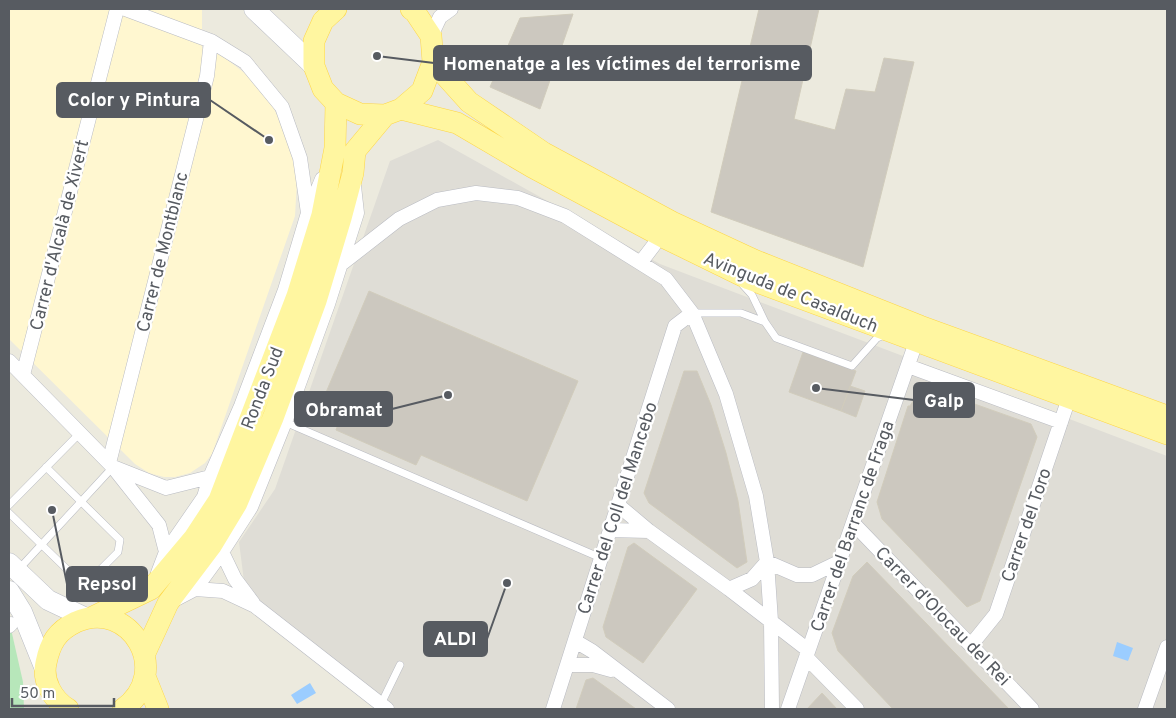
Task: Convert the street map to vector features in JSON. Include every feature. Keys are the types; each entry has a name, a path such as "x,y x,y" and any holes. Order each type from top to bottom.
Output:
{"main road":[{"path":"254,9 314,66"},
{"path":"336,9 324,21 314,42 314,66 323,89 336,103"},
{"path":"415,10 431,36 433,62"},
{"name":"Ronda Sud","path":"145,653 168,603 211,546 238,503 273,418 316,302 353,173 355,151 393,112 422,91 433,62"},
{"name":"Avinguda de Casalduch","path":"433,62 470,102 544,153 672,222 754,260 920,326 1167,416"},
{"name":"Ronda Sud","path":"47,678 50,646 65,627 151,589 194,538 219,500 297,296 322,215 335,148 336,103"},
{"name":"Avinguda de Casalduch","path":"336,103 360,114 393,112 457,123 532,167 663,237 749,279 1167,434"},
{"path":"13,567 48,600 89,617 115,620 134,634 145,653 146,679 135,701 123,709"},
{"path":"9,591 22,612 47,678 60,704 68,709"},
{"path":"44,709 47,678"},
{"path":"146,679 158,709"}],"street":[{"name":"Carrer d'Alcalà de Xivert","path":"23,375 117,9"},
{"path":"125,9 211,40 245,62 282,107 300,158 308,213"},
{"path":"431,36 440,17 451,9"},
{"name":"Carrer de Montblanc","path":"111,465 207,76 211,40"},
{"path":"151,589 166,552 204,497 210,477 241,406 285,290 308,213 335,148"},
{"name":"Ronda Sud","path":"168,603 195,590 251,507 285,422 328,304 356,214 353,173"},
{"path":"340,265 399,218 437,200 476,193 518,198 565,216 666,279 692,313 726,394 756,496 767,562 771,621 772,709"},
{"path":"641,262 654,244"},
{"name":"Carrer del Coll del Mancebo","path":"553,709 675,326 692,313"},
{"name":"Carrer del Barranc de Fraga","path":"788,709 916,342"},
{"path":"9,360 111,465 159,525 166,552"},
{"path":"908,366 1061,422"},
{"name":"Carrer del Toro","path":"971,645 996,614 1069,398"},
{"path":"111,465 166,488 210,477"},
{"path":"618,504 649,531 771,621 807,653 857,709"},
{"name":"Carrer d'Olocau del Rei","path":"853,523 1032,709"},
{"path":"610,530 649,531"},
{"path":"222,552 235,579 255,606"},
{"path":"767,562 797,575 812,575 839,562"},
{"path":"729,589 752,579 767,562"},
{"path":"195,590 223,591 255,606 384,707"},
{"path":"574,642 592,651 617,672 668,709"},
{"path":"1145,709 1167,646"},
{"path":"567,665 593,665 617,672"}],"lane":[{"path":"532,167 622,224"},
{"path":"738,283 746,287 752,294 765,322 776,338 852,366 877,338 889,332"},
{"path":"692,313 741,313 765,322"},
{"path":"285,422 601,558"},
{"path":"9,505 80,433"},
{"path":"13,567 41,544 81,502 111,465"},
{"path":"9,513 79,581 99,571 118,552 120,540 46,467"},
{"path":"384,707 400,665"}],"shaded area":[{"path":"9,9 202,9 202,48 221,55 255,81 267,95 282,125 292,153 297,180 295,216 212,454 205,463 190,473 175,477 164,477 149,473 135,464 9,339"},
{"path":"438,140 660,264 1167,456 1167,709 393,709 245,589 239,542 275,489 390,161"}],"green space":[{"path":"11,629 23,682 24,709 9,709 9,632"}],"water":[{"path":"1117,642 1133,648 1128,661 1113,656"},
{"path":"310,683 316,693 297,704 291,695"}],"building":[{"path":"759,9 819,9 794,119 835,130 846,89 875,92 884,58 914,62 863,267 711,212"},
{"path":"573,14 540,109 490,87 520,18"},
{"path":"369,291 578,381 527,501 421,455 416,465 336,430 340,419 319,409"},
{"path":"803,352 856,371 841,411 789,392"},
{"path":"684,371 697,371 711,405 726,453 738,501 747,562 737,568 649,503 644,493"},
{"path":"850,386 865,391 856,417 841,411"},
{"path":"927,389 935,390 1031,424 1037,437 980,601 967,607 882,519 877,502 908,406 910,406 918,393"},
{"path":"634,543 697,589 643,663 606,637 603,627 628,547"},
{"path":"867,562 1009,709 893,709 838,651 832,633 853,576"},
{"path":"593,678 636,709 576,709 586,680"},
{"path":"822,693 837,709 807,709"}],"place":[{"name":"Homenatge a les víctimes del terrorisme","path":"377,56"},
{"name":"Color y Pintura","path":"269,140"},
{"name":"Galp","path":"816,388"},
{"name":"Obramat","path":"448,395"},
{"name":"Repsol","path":"52,510"},
{"name":"ALDI","path":"507,583"}]}
